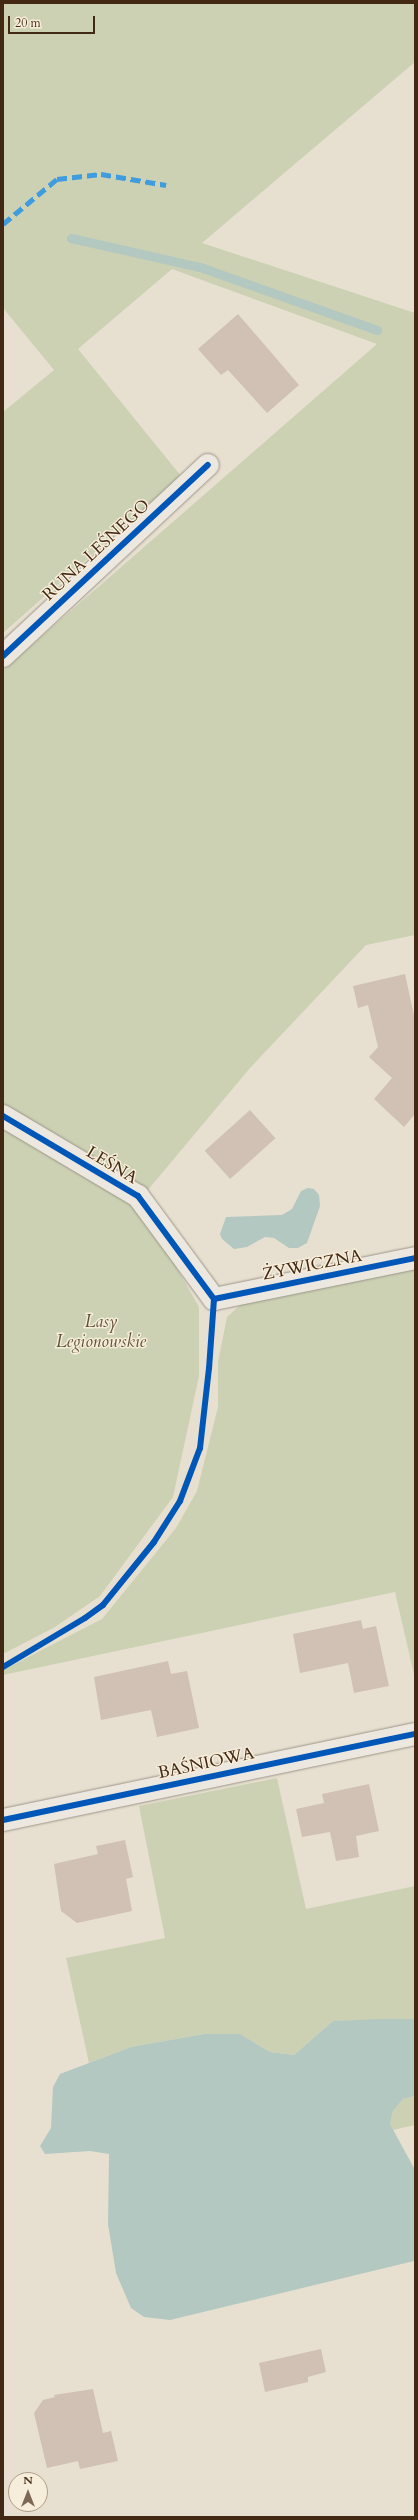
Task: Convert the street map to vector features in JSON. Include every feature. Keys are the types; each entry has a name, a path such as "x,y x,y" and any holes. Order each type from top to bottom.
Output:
{"street":[{"name":"RUNA LEŚNEGO","path":"3,656 208,465"},
{"name":"LEŚNA","path":"3,1116 138,1196 214,1299"},
{"name":"ŻYWICZNA","path":"214,1299 415,1258"},
{"name":"BAŚNIOWA","path":"3,1820 415,1734"}],"green space":[{"path":"3,3 415,3 415,62 202,243 415,313 415,935 366,945 250,1068 147,1191 3,1104 3,670 377,344 172,269 78,349 181,476 3,633 3,412 54,370 3,308"},
{"name":"Lasy Legionowskie","path":"3,1127 130,1204 174,1263 199,1307 199,1376 173,1497 100,1596 55,1627 3,1654"},
{"path":"415,1267 415,1679 395,1592 3,1675 3,1670 102,1619 176,1528 197,1491 218,1407 218,1362 227,1317 247,1299"},
{"path":"277,1778 306,1909 415,1886 415,2019 333,2021 294,2055 270,2052 240,2034 204,2034 131,2047 89,2063 66,1958 165,1938 139,1806"},
{"path":"415,2096 415,2125 393,2130 390,2124 393,2111 403,2099"}],"water":[{"path":"308,1188 314,1189 319,1195 320,1206 307,1243 298,1248 289,1248 274,1238 265,1237 247,1247 234,1249 222,1239 220,1234 226,1217 282,1215 292,1209 301,1191"},
{"path":"415,2019 415,2096 403,2099 393,2111 390,2124 415,2170 414,2261 170,2320 144,2317 131,2308 116,2273 108,2224 109,2154 90,2151 45,2154 40,2146 51,2128 53,2087 60,2074 131,2047 204,2034 240,2034 270,2052 294,2055 333,2021"}],"building":[{"path":"238,314 299,385 267,413 228,370 221,375 198,349"},
{"path":"405,974 415,1020 415,1114 404,1127 374,1099 392,1078 369,1057 378,1047 368,1005 358,1008 353,986"},
{"path":"250,1110 275,1138 230,1179 205,1151"},
{"path":"361,1620 363,1629 376,1626 389,1686 354,1693 348,1663 300,1673 293,1634"},
{"path":"168,1661 171,1674 187,1671 199,1728 157,1737 151,1710 101,1720 94,1677"},
{"path":"369,1784 379,1831 356,1836 359,1857 336,1861 330,1832 302,1837 296,1809 324,1803 322,1794"},
{"path":"125,1840 133,1877 126,1879 132,1911 77,1923 61,1911 54,1864 98,1854 96,1846"},
{"path":"321,2349 326,2372 308,2377 308,2382 265,2392 259,2363"},
{"path":"93,2389 103,2433 111,2431 118,2461 80,2469 78,2461 47,2468 34,2413 43,2400 55,2397 54,2395"}],"waterway":[{"path":"71,238 200,267 377,330"}],"marked path":[{"path":"3,224 57,179 101,174 166,185"}],"cycle path":[{"path":"3,656 208,465"},
{"path":"3,1116 138,1196 214,1299 209,1368 200,1448 180,1501 154,1542 103,1605 85,1618 3,1667"},
{"path":"214,1299 415,1258"},
{"path":"3,1820 415,1734"}]}
